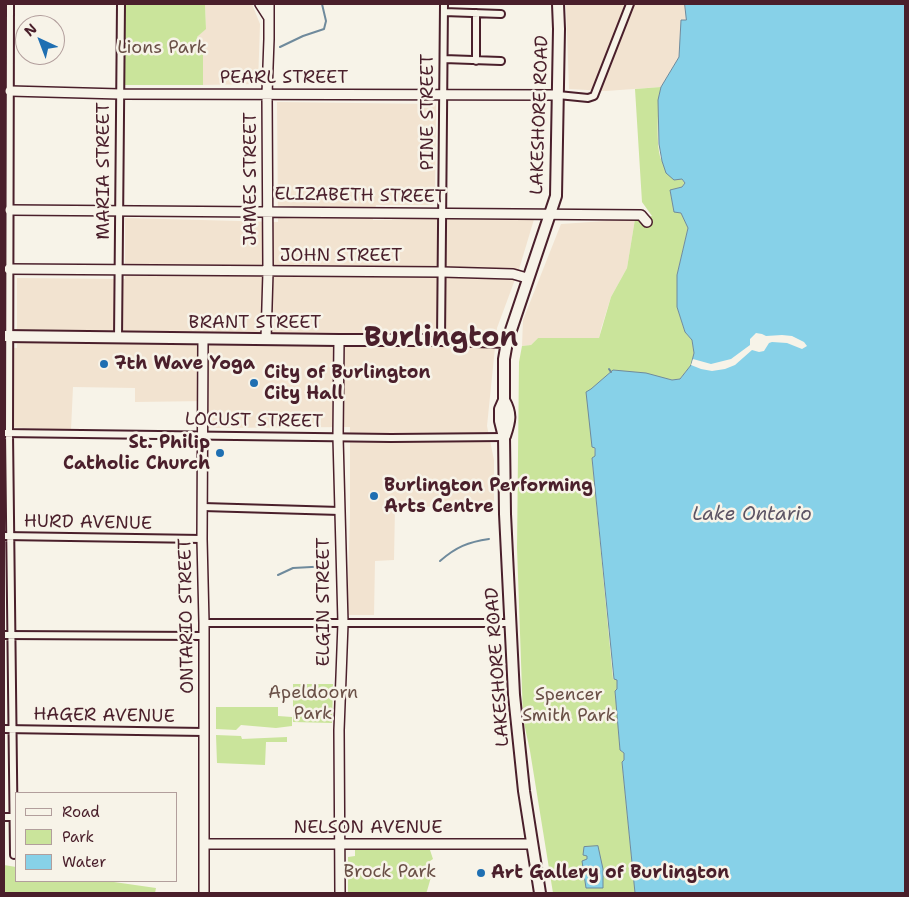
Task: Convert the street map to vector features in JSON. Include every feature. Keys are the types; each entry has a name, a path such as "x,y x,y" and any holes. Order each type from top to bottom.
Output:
{"main road":[{"name":"LAKESHORE ROAD","path":"540,893 532,844 515,701 505,514 504,437 500,421 500,409 504,400 504,359 507,342 556,196 558,4"},
{"name":"BRANT STREET","path":"6,336 118,339 507,342"}],"street":[{"path":"10,4 6,34 10,91 7,209 6,433 7,536 12,636 14,855"},
{"name":"MARIA STREET","path":"118,339 121,4"},
{"path":"260,4 269,18"},
{"name":"JAMES STREET","path":"266,339 268,272 267,94 270,4"},
{"name":"PINE STREET","path":"441,340 444,4"},
{"path":"558,95 588,98 594,96 630,4"},
{"path":"444,12 501,14"},
{"path":"476,14 476,61"},
{"path":"444,59 501,61"},
{"name":"PEARL STREET","path":"10,91 120,94 558,95"},
{"name":"ELIZABETH STREET","path":"7,209 641,214 647,222"},
{"name":"JOHN STREET","path":"7,269 442,272 513,274 527,278"},
{"name":"ONTARIO STREET","path":"203,339 204,893"},
{"name":"ELGIN STREET","path":"339,340 338,437 343,623 339,730 340,893"},
{"name":"LOCUST STREET","path":"6,433 504,437"},
{"path":"203,508 340,511"},
{"name":"HURD AVENUE","path":"7,536 202,539"},
{"path":"204,623 511,623"},
{"path":"4,636 204,636"},
{"name":"HAGER AVENUE","path":"4,729 204,732"},
{"path":"4,817 15,817"},
{"name":"NELSON AVENUE","path":"205,844 532,844"}],"shaded area":[{"path":"205,4 252,4 260,24 258,84 203,85 203,56 197,37 206,28"},
{"path":"566,4 685,4 686,20 681,21 679,57 661,87 606,91 569,89"},
{"path":"277,102 436,104 435,203 432,205 376,205 373,220 535,216 520,266 497,328 487,426 494,460 494,506 395,507 394,560 375,561 374,615 347,615 350,427 208,428 207,401 135,402 135,388 73,387 71,430 4,427 4,347 17,348 17,278 125,279 125,218 278,222"},
{"path":"635,219 627,268 611,297 599,339 538,338 531,345 522,346 523,320 561,224"}],"green space":[{"name":"Lions Park","path":"125,4 205,4 206,29 197,37 203,45 203,85 124,85"},
{"name":"Spencer Smith Park","path":"661,87 658,125 660,155 664,164 685,183 682,187 670,190 674,211 681,213 688,228 677,275 677,307 685,332 692,340 694,353 691,365 680,379 672,380 613,370 591,390 595,457 592,459 613,679 617,680 617,689 615,691 620,750 624,753 625,760 622,762 635,893 553,893 523,718 517,548 519,362 522,346 531,345 538,338 599,338 611,297 627,268 635,219 652,216 642,202 635,89"},
{"name":"Apeldoorn Park","path":"293,684 333,684 332,723 293,722"},
{"path":"216,707 278,707 278,716 292,717 292,726 276,728 241,725 236,730 216,729"},
{"path":"216,735 241,736 242,739 287,737 287,742 266,742 265,765 217,763"},
{"name":"Brock Park","path":"355,850 430,850 433,859 430,861 431,877 426,893 348,893 348,857 355,856"},
{"path":"4,865 15,867 15,882 114,882 156,888 155,893 4,893"}],"water":[{"name":"Lake Ontario","path":"685,4 905,4 905,893 635,893 622,762 624,760 624,753 620,750 615,691 617,689 617,680 614,679 592,458 595,456 595,448 592,447 586,392 613,370 646,373 672,380 680,379 691,365 694,353 692,340 685,332 677,307 677,275 688,228 681,213 674,212 670,190 682,187 685,183 682,179 674,180 666,173 662,161 659,144 658,100 661,87 679,57 681,20 686,20"},
{"path":"598,846 603,869 603,888 586,888 582,861 587,859 587,856 583,855 584,847"}],"pier":[{"path":"756,333 766,336 792,336 804,342 807,346 802,349 787,343 772,342 769,343 764,351 752,350 735,365 725,369 712,371 691,365 693,359 711,364 731,359 750,345 750,339"}],"waterway":[{"path":"280,47 324,29 326,21 322,4"},
{"path":"440,561 451,552 463,546 489,539"},
{"path":"278,575 293,568 330,566"}],"place":[{"name":"7th Wave Yoga","path":"104,364"},
{"name":"City of Burlington City Hall","path":"254,383"},
{"name":"St. Philip Catholic Church","path":"220,453"},
{"name":"Burlington Performing Arts Centre","path":"374,496"},
{"name":"Art Gallery of Burlington","path":"481,873"}],"district":[{"name":"Burlington","path":"441,339"}]}
